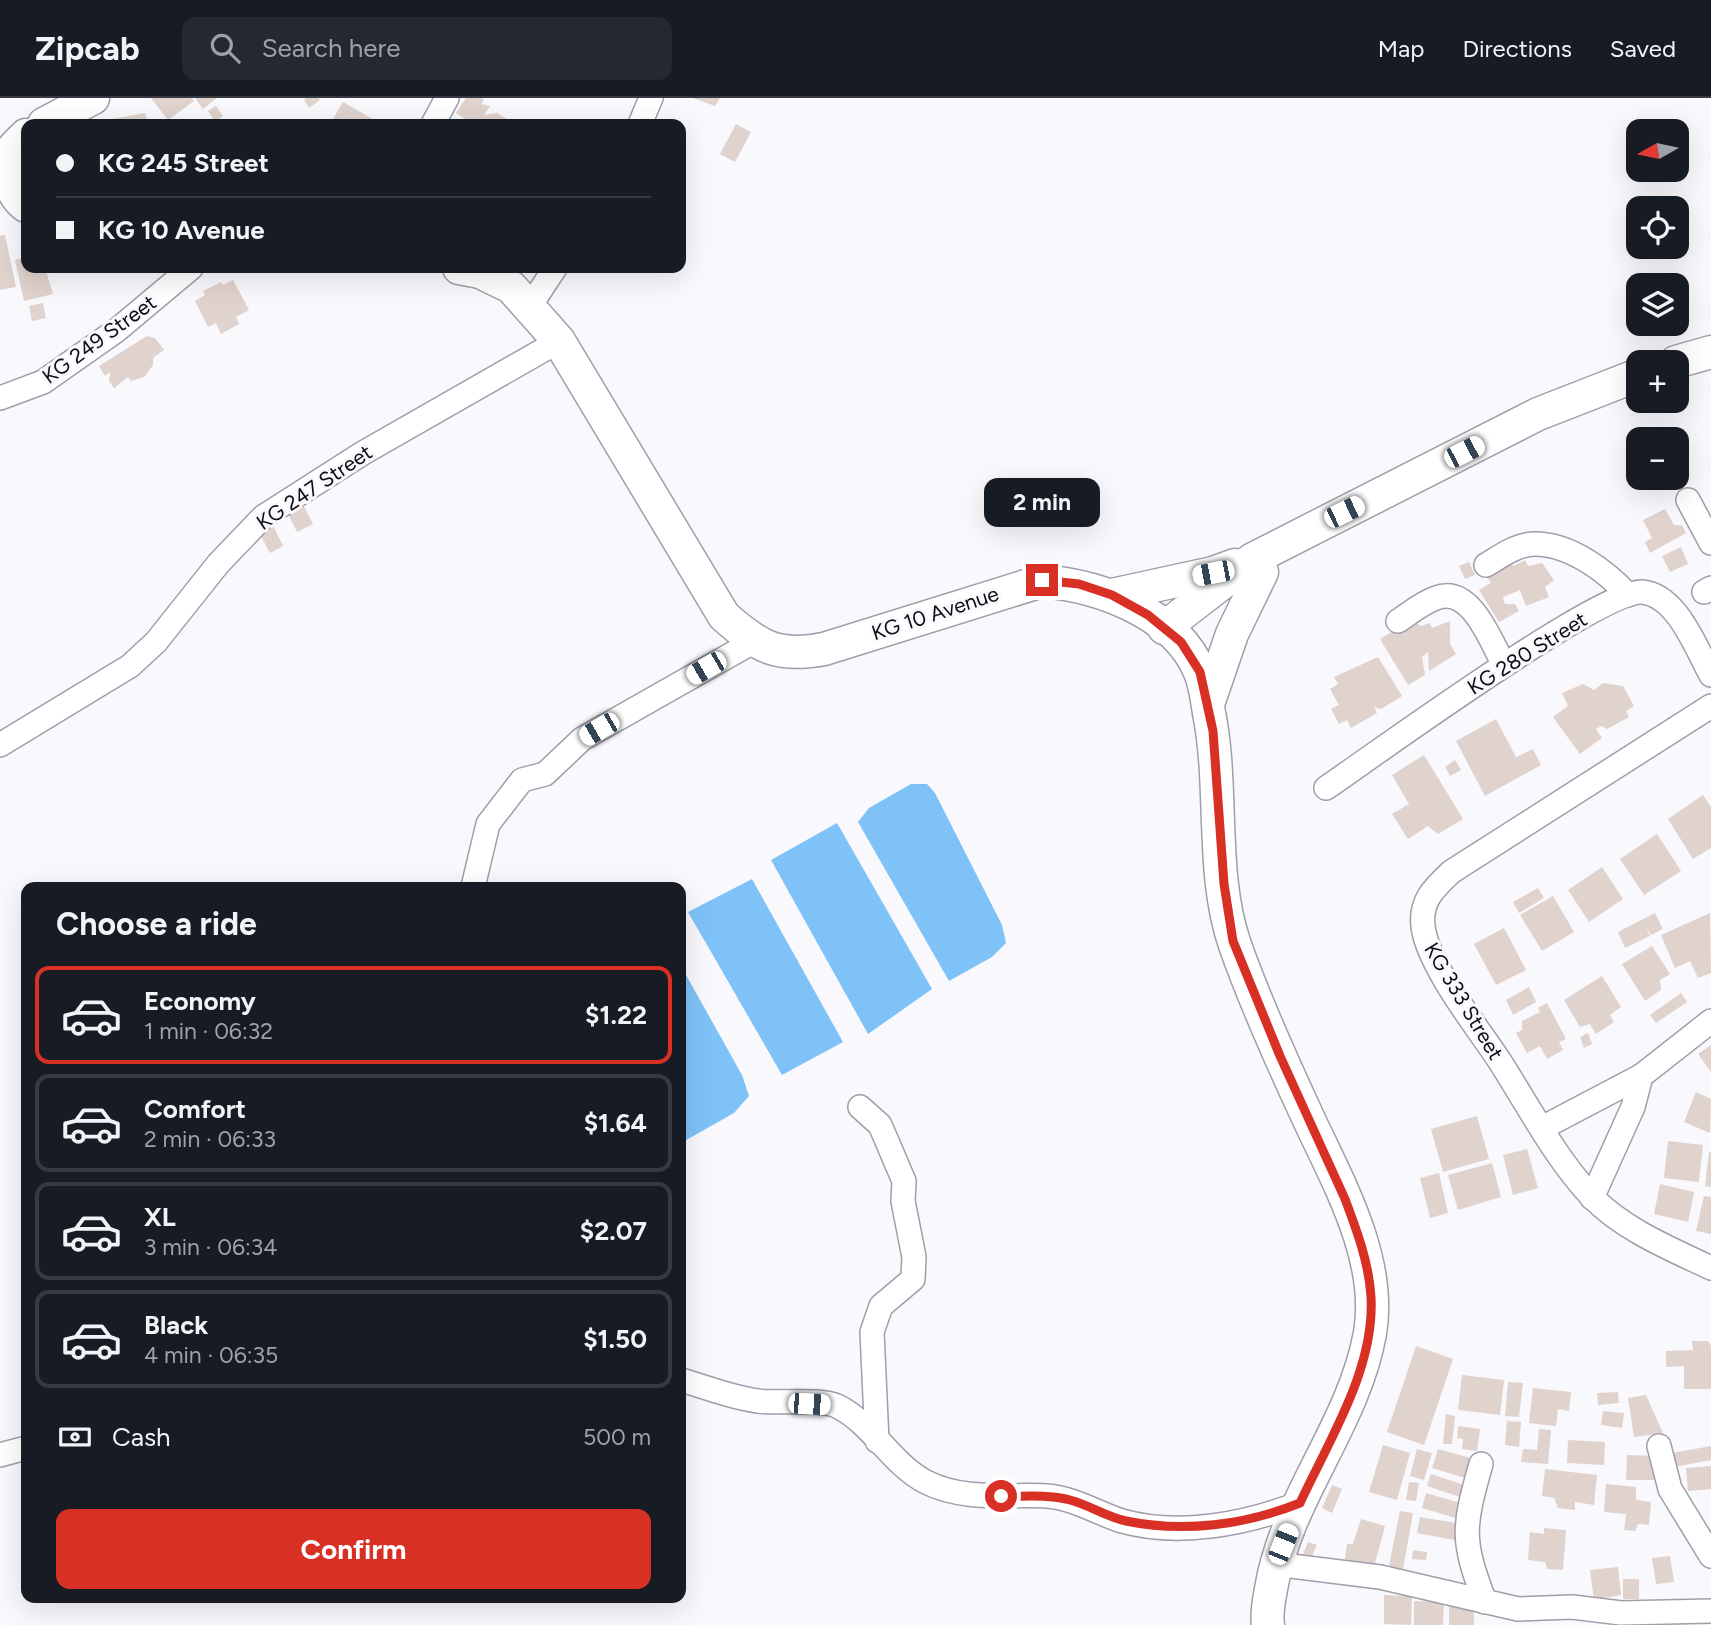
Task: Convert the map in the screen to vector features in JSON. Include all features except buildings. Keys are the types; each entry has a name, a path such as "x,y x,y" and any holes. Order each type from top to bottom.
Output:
{"street":[{"path":"53,119 93,98"},
{"path":"436,119 447,98"},
{"path":"642,119 651,98"},
{"path":"21,140 9,153 7,176 21,202"},
{"name":"KG 249 Street","path":"0,398 43,382 117,330 185,273"},
{"name":"KG 10 Avenue","path":"482,273 511,287 558,341 724,616 753,642 771,649 799,654 824,649 1042,580 1079,584 1112,595 1173,635 1200,672 1213,731 1224,884 1233,941 1280,1056 1345,1199 1364,1252 1371,1297 1370,1332 1357,1379 1275,1563 1268,1625"},
{"path":"530,306 552,273"},
{"name":"KG 247 Street","path":"0,745 139,658 182,613 218,564 263,517 363,453 558,341"},
{"path":"1689,358 1711,352"},
{"path":"1173,635 1257,565 1296,537 1538,414 1626,380"},
{"path":"1688,500 1711,543"},
{"path":"1486,565 1519,547 1546,546 1603,569 1628,595 1642,592 1663,599 1678,617 1711,674"},
{"path":"1112,595 1257,565"},
{"path":"1208,705 1257,565"},
{"name":"KG 280 Street","path":"1326,788 1504,665 1596,610 1628,595"},
{"path":"1398,621 1437,597 1454,597 1466,603 1504,665"},
{"path":"474,882 488,824 522,780 545,774 582,739 753,642"},
{"name":"KG 333 Street","path":"1711,706 1451,872 1432,890 1424,906 1426,941 1436,962 1542,1128 1592,1198 1626,1224 1711,1268"},
{"path":"1542,1128 1642,1076 1711,1021"},
{"path":"1592,1198 1633,1107 1642,1076"},
{"path":"860,1107 880,1125 904,1181 903,1201 914,1257 913,1279 881,1306 872,1332 877,1441"},
{"path":"686,1381 756,1401 835,1405 909,1471 927,1483 960,1493 1059,1498 1122,1521 1162,1527 1235,1522 1274,1514 1300,1503"},
{"path":"1659,1446 1670,1489 1711,1556"},
{"path":"0,1455 21,1449"},
{"path":"1481,1464 1465,1538 1471,1567 1485,1602"},
{"path":"1275,1563 1380,1577 1518,1609 1573,1607 1621,1613 1711,1611"}],"water":[{"path":"911,784 927,784 935,793 1002,925 1006,943 992,957 949,981 858,822 869,808"},
{"path":"837,823 932,989 868,1034 771,860"},
{"path":"752,879 843,1042 782,1075 688,912"},
{"path":"686,975 742,1075 749,1096 734,1113 686,1140"}],"route":[{"path":"1001,1496 1048,1496 1071,1500 1122,1521 1162,1527 1201,1527 1235,1522 1274,1514 1300,1503 1357,1379 1370,1332 1371,1297 1364,1252 1345,1199 1280,1056 1233,941 1224,884 1213,731 1200,672 1181,642 1148,615 1112,595 1079,584 1042,580"}]}
